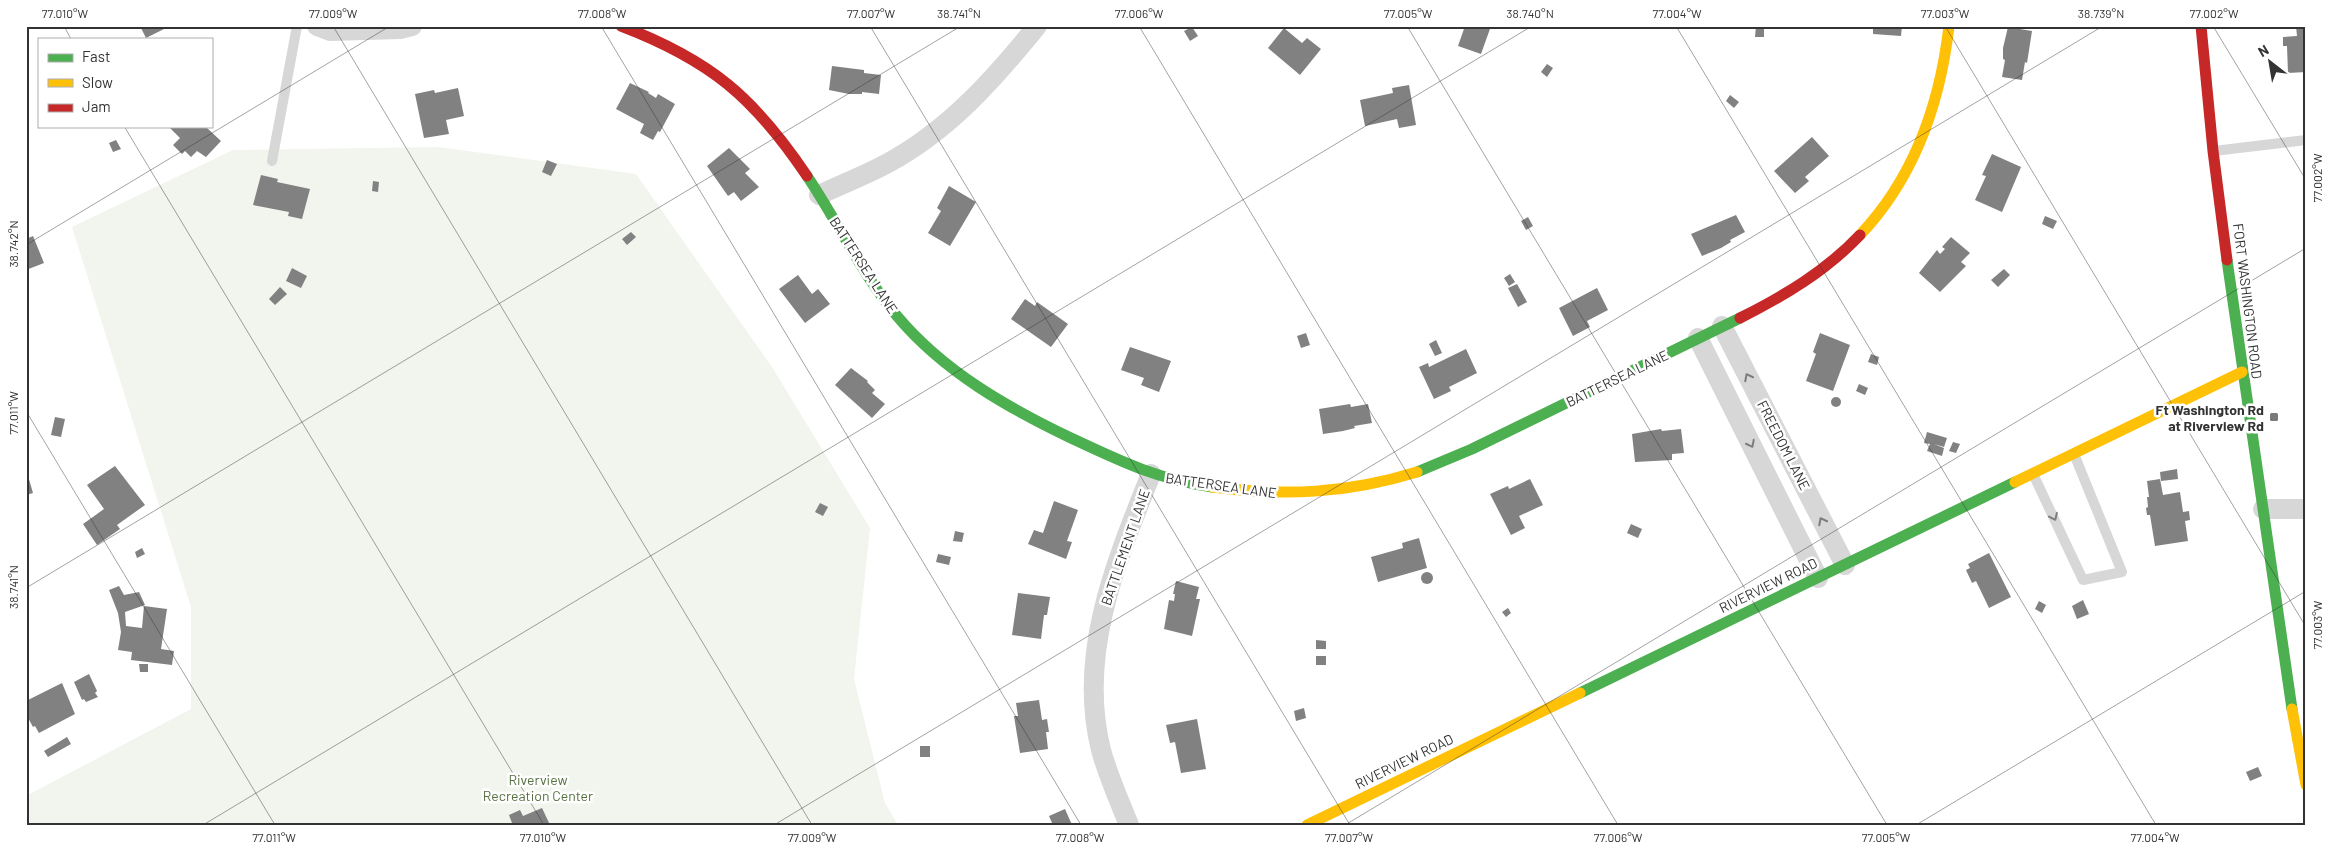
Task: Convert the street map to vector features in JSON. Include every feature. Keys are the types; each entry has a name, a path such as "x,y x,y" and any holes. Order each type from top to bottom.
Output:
{"street":[{"path":"317,26 330,31 400,29 412,26"},
{"name":"BATTERSEA LANE","path":"621,26 661,41 694,59 719,75 744,96 766,119 784,143 819,196 870,281 898,317 940,359 968,381 1013,410 1151,474 1214,487 1281,495 1345,490 1393,480 1446,461 1758,309 1819,272 1853,243 1871,223 1888,200 1909,165 1930,123 1938,97 1946,60 1949,26"},
{"path":"819,196 888,163 932,135 961,110 1001,70 1037,26"},
{"name":"FORT WASHINGTON ROAD","path":"2201,26 2213,152 2242,372 2306,785"},
{"name":"FREEDOM LANE","path":"1722,326 1845,565"},
{"name":"FREEDOM LANE","path":"1698,338 1818,578"},
{"name":"RIVERVIEW ROAD","path":"1307,825 2242,372"},
{"name":"BATTLEMENT LANE","path":"1129,825 1111,783 1101,748 1096,715 1095,650 1112,577 1151,474"},
{"path":"2263,509 2306,509"}],"lane":[{"path":"272,161 297,26"},
{"path":"2213,152 2306,140"},
{"path":"2032,474 2083,580 2122,572 2074,454"}],"green space":[{"name":"Riverview Recreation Center","path":"438,147 636,174 772,367 870,528 854,679 885,803 898,825 26,825 26,796 191,709 191,607 72,227 233,150"}],"building":[{"path":"140,26 165,26 166,28 146,38"},
{"path":"1465,26 1491,26 1481,54 1458,46"},
{"path":"1756,26 1764,26 1764,37 1755,37"},
{"path":"1873,26 1902,26 1901,36 1873,34"},
{"path":"2296,26 2306,26 2306,72 2288,73 2287,46 2283,46 2283,37 2297,36"},
{"path":"1192,27 1198,36 1190,41 1184,31"},
{"path":"2008,27 2032,31 2022,80 2002,77 2005,60 2003,59 2003,48"},
{"path":"1284,28 1302,43 1307,38 1321,49 1300,75 1268,48"},
{"path":"1547,64 1553,68 1547,77 1541,72"},
{"path":"832,66 864,70 864,73 881,75 879,94 862,92 862,94 849,94 829,90"},
{"path":"630,83 649,92 656,98 658,94 675,104 660,132 658,131 653,140 640,133 644,124 616,109"},
{"path":"1409,85 1416,125 1399,128 1397,119 1365,126 1360,100 1393,93 1392,88"},
{"path":"458,88 464,116 446,120 449,134 424,138 415,94 434,90 435,93"},
{"path":"1730,95 1739,102 1734,108 1726,101"},
{"path":"170,128 207,128 221,141 206,157 197,151 191,157 185,151 182,154 173,145 180,138"},
{"path":"1812,137 1829,156 1805,177 1809,181 1795,193 1774,171"},
{"path":"116,140 121,149 113,152 109,143"},
{"path":"729,148 750,169 745,173 759,187 741,201 734,192 728,196 707,166"},
{"path":"1992,154 2021,167 2002,212 1975,200 1986,176 1982,175"},
{"path":"547,160 557,164 551,176 542,172"},
{"path":"261,175 278,179 277,182 310,189 302,219 288,216 289,212 253,205"},
{"path":"373,181 379,182 378,192 372,191"},
{"path":"949,186 976,202 950,246 928,233 941,211 937,208"},
{"path":"1736,215 1745,232 1730,240 1731,242 1721,248 1702,256 1691,234"},
{"path":"2045,216 2057,221 2053,229 2042,224"},
{"path":"1528,217 1533,226 1526,230 1521,221"},
{"path":"631,232 636,237 627,245 622,239"},
{"path":"33,236 44,263 26,270 26,239"},
{"path":"1951,237 1970,253 1961,262 1966,266 1940,292 1919,273 1937,250 1940,254 1945,249 1942,247"},
{"path":"292,268 307,276 301,288 286,281"},
{"path":"2004,269 2010,275 1998,287 1991,280"},
{"path":"1510,274 1515,282 1509,286 1504,278"},
{"path":"798,275 812,294 818,289 830,304 805,323 779,289"},
{"path":"1517,284 1527,302 1518,307 1508,288"},
{"path":"280,287 287,294 275,305 269,299"},
{"path":"1597,288 1608,310 1587,321 1590,327 1573,336 1559,308"},
{"path":"1025,299 1035,306 1037,302 1068,324 1051,347 1011,319"},
{"path":"1306,333 1310,345 1301,348 1297,336"},
{"path":"1820,333 1850,345 1833,391 1806,381 1816,354 1813,352"},
{"path":"1436,340 1442,353 1435,356 1429,344"},
{"path":"1130,347 1171,361 1159,392 1141,385 1144,378 1121,370"},
{"path":"1466,349 1477,373 1449,387 1451,391 1434,399 1419,367 1428,363 1429,367"},
{"path":"1871,354 1879,357 1877,365 1868,362"},
{"path":"851,368 868,381 875,390 872,393 885,404 872,418 835,385"},
{"path":"1859,384 1868,388 1865,395 1856,391"},
{"path":"1834,397 1838,397 1841,402 1840,406 1834,407 1831,404 1831,400"},
{"path":"1350,404 1351,407 1368,404 1372,423 1323,434 1319,409"},
{"path":"55,417 65,419 61,437 51,435"},
{"path":"1661,429 1662,431 1681,429 1684,453 1672,454 1672,460 1635,462 1632,434"},
{"path":"1927,432 1947,438 1944,447 1934,444 1944,448 1942,456 1927,451 1930,444 1924,443"},
{"path":"1953,442 1960,444 1956,453 1949,451"},
{"path":"115,466 145,505 117,525 120,529 97,545 83,524 104,509 87,485"},
{"path":"26,469 33,493 26,495"},
{"path":"2177,469 2178,479 2161,481 2160,472"},
{"path":"1530,479 1543,505 1519,516 1525,528 1511,535 1490,494 1508,486 1509,489"},
{"path":"2160,479 2163,495 2180,492 2183,512 2189,511 2190,520 2185,521 2188,541 2155,546 2150,515 2147,515 2146,508 2148,507 2147,497 2149,497 2147,481"},
{"path":"1054,501 1078,510 1067,541 1072,542 1066,559 1028,544 1034,530 1043,533"},
{"path":"820,503 828,507 823,516 815,512"},
{"path":"1631,524 1642,529 1638,538 1627,533"},
{"path":"955,531 964,533 962,542 953,541"},
{"path":"1419,538 1427,568 1378,582 1371,557 1403,548 1402,543"},
{"path":"142,548 145,554 137,558 135,552"},
{"path":"1989,553 2011,597 1989,608 1976,581 1972,583 1966,570 1970,568 1968,564"},
{"path":"938,554 951,557 949,565 936,562"},
{"path":"1427,572 1433,578 1427,584 1421,578"},
{"path":"1176,581 1199,587 1196,599 1200,599 1192,636 1164,629 1169,600 1174,601 1175,594 1173,594"},
{"path":"119,586 124,595 139,592 145,605 125,612 126,626 142,628 144,606 167,609 161,649 174,651 172,665 131,660 132,652 118,650 121,632 118,613 109,590"},
{"path":"1018,593 1050,597 1047,615 1044,615 1041,639 1012,635"},
{"path":"2083,600 2089,614 2077,619 2072,606"},
{"path":"2039,601 2046,605 2042,613 2035,609"},
{"path":"1508,608 1511,613 1506,617 1502,612"},
{"path":"1316,640 1326,641 1326,649 1316,649"},
{"path":"1316,656 1326,656 1326,665 1316,665"},
{"path":"139,664 148,664 148,672 140,672"},
{"path":"89,674 98,697 86,702 84,699 82,700 74,682"},
{"path":"62,683 75,714 39,733 35,726 33,727 26,714 26,701"},
{"path":"1039,700 1042,720 1047,719 1049,732 1046,732 1048,749 1020,753 1014,716 1018,716 1016,703"},
{"path":"1304,708 1306,718 1296,721 1294,711"},
{"path":"1197,719 1206,769 1181,773 1175,742 1170,743 1166,725"},
{"path":"67,737 71,744 48,757 44,751"},
{"path":"920,746 930,746 930,757 920,757"},
{"path":"2258,767 2262,776 2250,781 2246,772"},
{"path":"542,808 550,825 508,825 512,823 509,815 520,810 523,816"},
{"path":"1065,809 1072,825 1053,825 1049,816"}],"traffic: fast":[{"path":"807,176 884,300 915,336 956,371 978,387 1025,415 1108,455 1140,469 1192,484 1212,487"},
{"path":"2227,260 2292,709"},
{"path":"1417,472 1472,449 1740,318"},
{"path":"1580,693 2015,482"}],"traffic: slow":[{"path":"1860,235 1896,189 1922,138 1939,83 1949,26"},
{"path":"2015,482 2242,372"},
{"path":"1212,487 1265,492 1315,491 1365,485 1417,472"},
{"path":"1307,825 1580,693"},
{"path":"2292,709 2306,785"}],"traffic: jam":[{"path":"621,26 680,53 728,84 768,124 807,176"},
{"path":"2201,26 2213,151 2227,260"},
{"path":"1740,318 1804,282 1833,260 1860,235"}],"place":[{"name":"Ft Washington Rd at Riverview Rd","path":"2274,417"}]}
